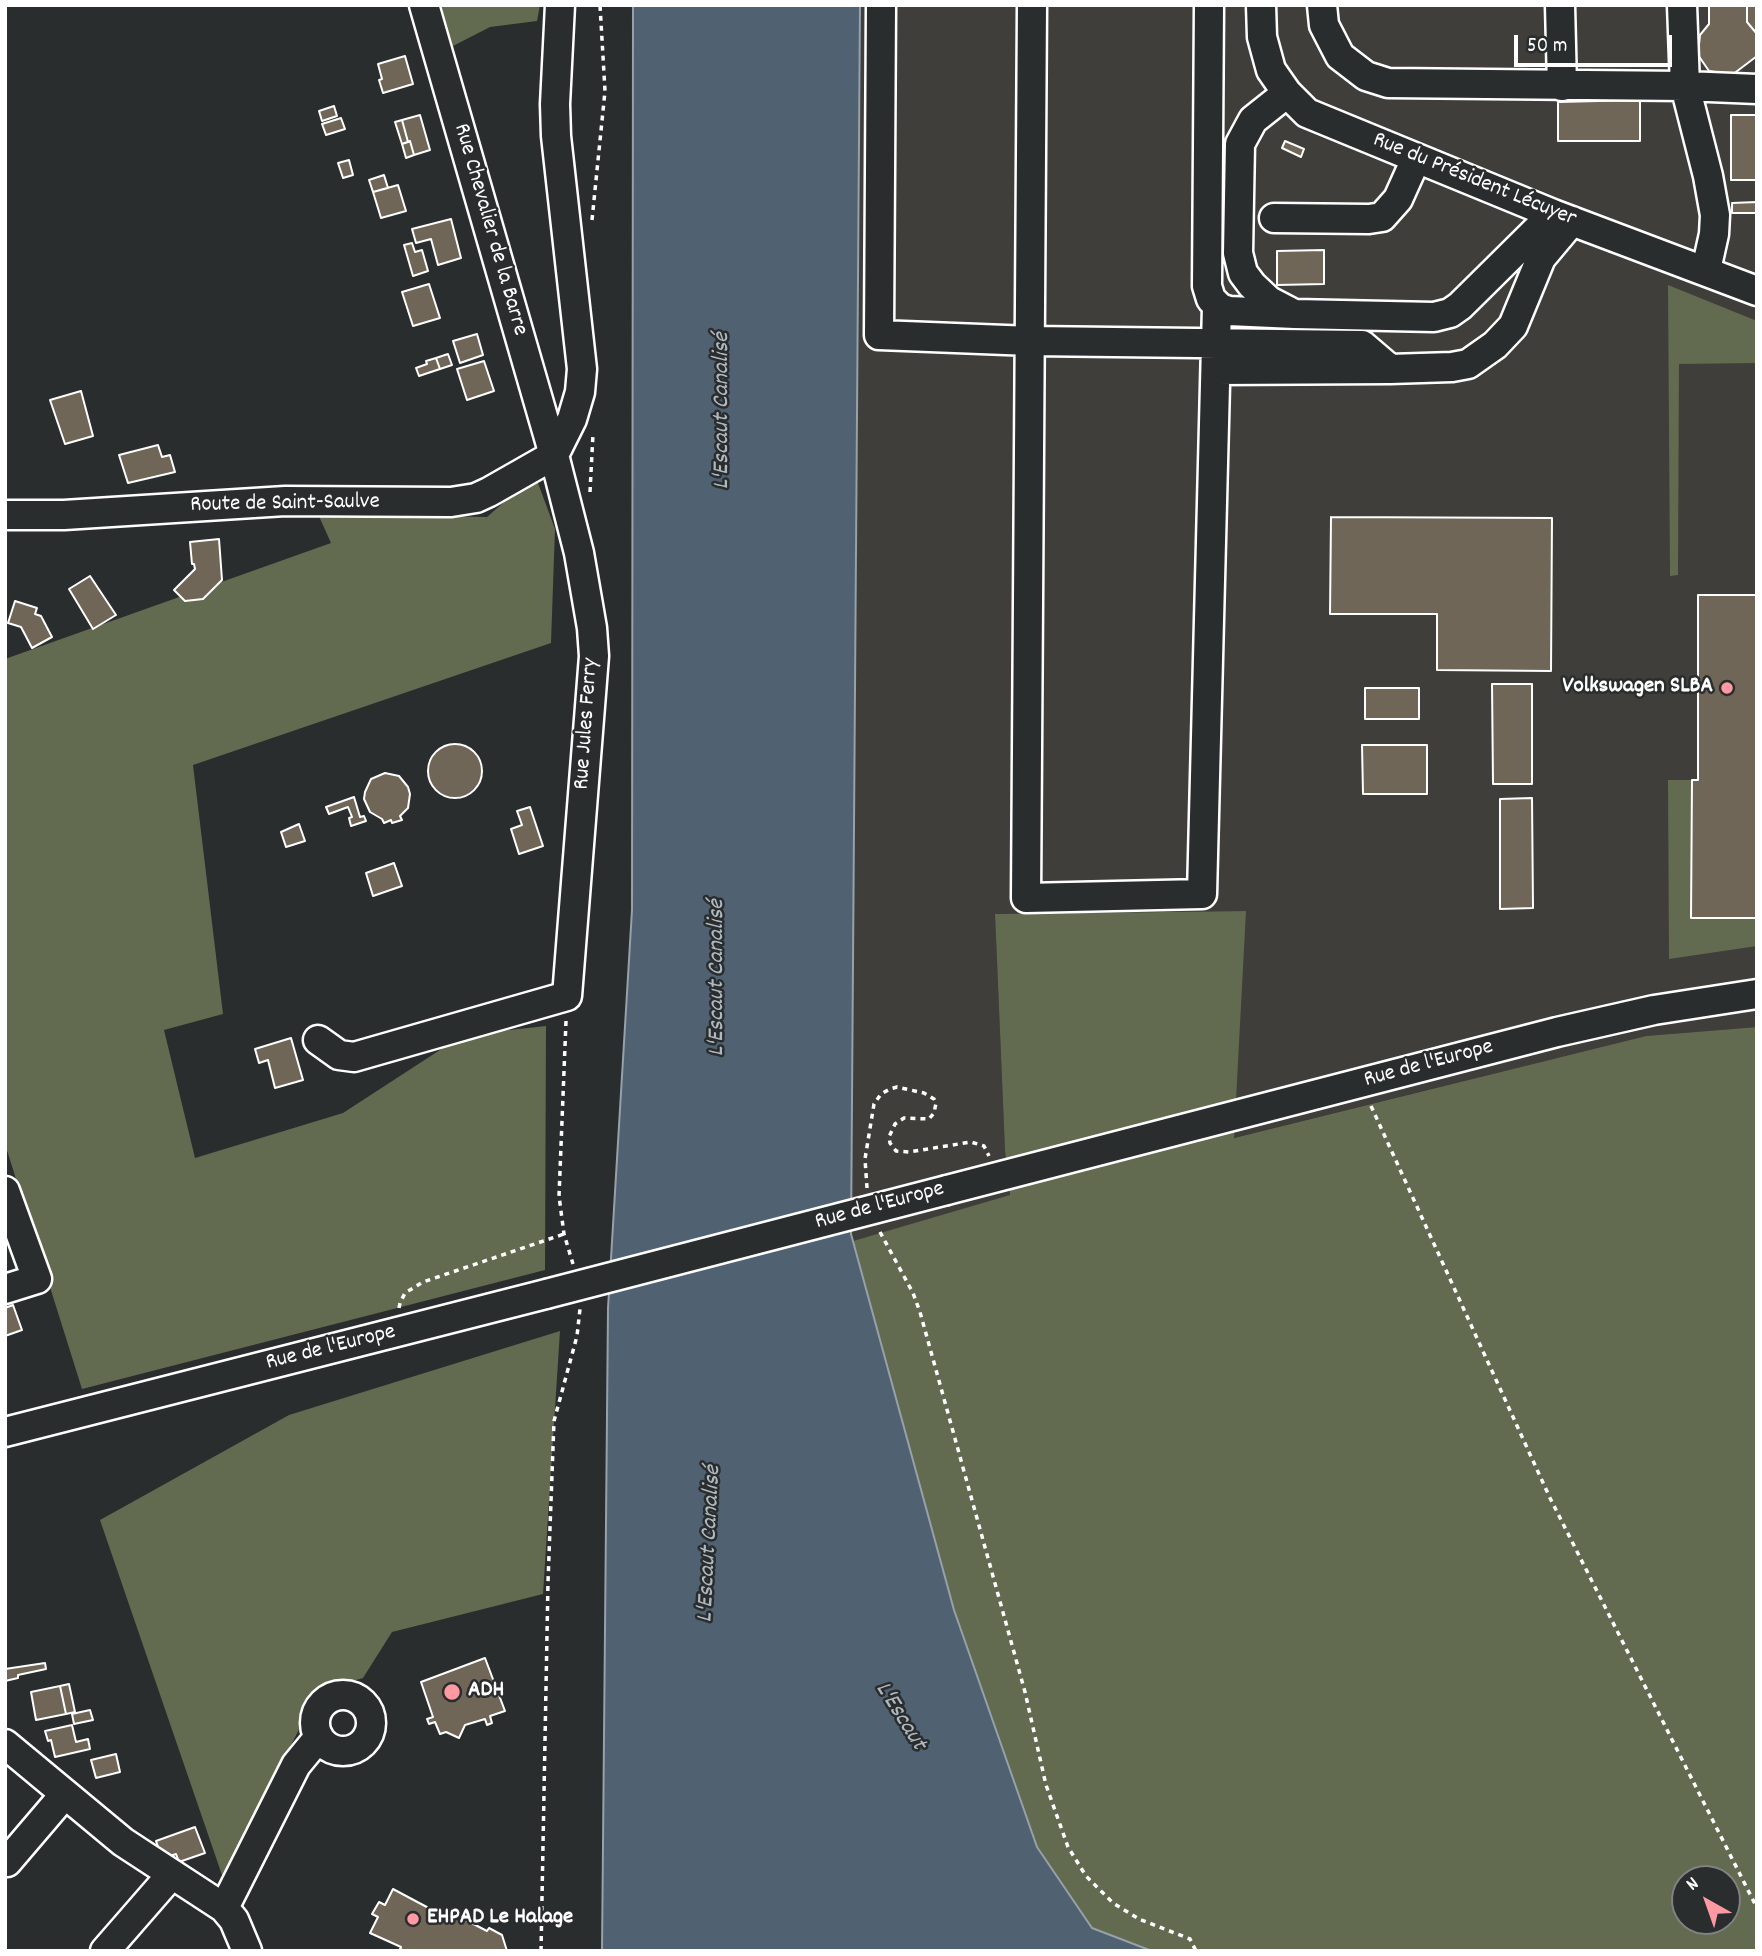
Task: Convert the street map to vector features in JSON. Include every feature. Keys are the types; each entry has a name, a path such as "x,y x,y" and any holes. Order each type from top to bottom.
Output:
{"street":[{"name":"Rue Chevalier de la Barre","path":"424,5 554,455"},
{"path":"554,455 572,419 580,392 582,369 556,136 560,5"},
{"path":"1032,5 1026,898 1202,894 1217,306"},
{"path":"1209,5 1207,286 1211,299 1217,306 1230,311 1294,314 1434,317 1450,313 1562,217"},
{"name":"Rue du Président Lécuyer","path":"1261,5 1262,37 1267,60 1276,79 1300,107 1315,117 1562,217 1757,291"},
{"path":"1322,5 1324,25 1334,47 1349,64 1376,80 1388,83 1757,89"},
{"path":"1560,5 1562,86"},
{"path":"1682,5 1685,86 1708,176 1714,215 1714,234 1706,270"},
{"path":"881,7 879,335 1031,341 1216,357 1362,345 1390,369 1460,367 1475,360 1507,333 1518,316 1541,258 1562,217"},
{"path":"1287,93 1252,120 1240,144 1238,253 1240,267 1252,285 1269,301 1294,314"},
{"path":"1274,218 1369,219 1382,216 1398,199 1416,159"},
{"name":"Route de Saint-Saulve","path":"5,515 71,515 285,500 451,502 476,498 554,455"},
{"name":"Rue Jules Ferry","path":"554,455 579,553 594,656 567,996"},
{"name":"Rue de l'Europe","path":"5,1432 1594,1023 1674,1006 1757,994"},
{"path":"318,1040 339,1055 354,1057 567,996"},
{"path":"5,1191 37,1279 5,1289"},
{"path":"224,1908 296,1765 319,1737"},
{"path":"5,1744 123,1842 224,1908 234,1920 247,1951"},
{"path":"7,1862 65,1794"},
{"path":"105,1951 172,1874"}],"path":[{"path":"567,996 559,1196 564,1234 574,1265"},
{"path":"1361,1083 1550,1498 1757,1908"},
{"path":"867,1191 865,1158 874,1104 881,1094 897,1087 930,1095 936,1108 929,1119 910,1118 895,1124 889,1137 896,1151 909,1152 971,1142 984,1146 992,1165"},
{"path":"876,1224 913,1293 920,1312 1025,1692 1046,1785 1068,1847 1086,1876 1113,1903 1139,1919 1190,1939 1196,1951"},
{"path":"399,1313 402,1298 416,1285 564,1234"},
{"path":"541,1951 554,1421 577,1336 580,1306"}],"shaded area":[{"path":"861,5 1757,5 1757,1027 1646,1036 1233,1138 1245,911 995,914 1005,1151 1010,1196 853,1241"}],"green space":[{"path":"441,5 540,5 537,21 490,27 453,46"},
{"path":"1668,285 1757,321 1757,363 1679,364 1678,575 1670,576"},
{"path":"535,475 555,529 551,643 193,765 223,1014 164,1030 195,1158 343,1113 463,1035 546,1026 545,1270 82,1389 5,1144 5,659 331,543 318,514 487,517"},
{"path":"1668,780 1692,780 1691,918 1757,918 1757,946 1669,959"},
{"path":"1246,911 1234,1138 1646,1036 1757,1027 1757,1951 1152,1951 1092,1928 1037,1847 954,1610 853,1241 1010,1195 1005,1151 995,914"},
{"path":"560,1331 543,1594 392,1632 363,1678 325,1689 310,1708 223,1878 100,1520 289,1415"}],"water":[{"path":"633,5 860,5 851,1234 954,1610 1037,1847 1092,1928 1152,1951 602,1951 608,1308 632,910"}],"building":[{"path":"1709,5 1747,5 1747,22 1757,34 1757,56 1732,75 1709,71 1698,55 1700,35 1709,24"},
{"path":"1747,5 1757,5 1757,34 1747,22"},
{"path":"405,56 413,84 383,93 378,64"},
{"path":"1640,100 1640,141 1558,141 1558,102"},
{"path":"334,106 337,116 322,121 319,111"},
{"path":"420,115 430,150 414,155 402,120"},
{"path":"1731,115 1757,115 1757,180 1731,180"},
{"path":"341,118 345,129 326,135 322,124"},
{"path":"402,120 408,142 402,144 395,122"},
{"path":"410,141 414,155 406,158 402,144"},
{"path":"1285,141 1304,149 1301,157 1282,148"},
{"path":"349,160 353,175 343,178 338,163"},
{"path":"384,175 388,188 373,192 369,180"},
{"path":"398,185 406,211 381,218 373,192"},
{"path":"1757,202 1757,213 1732,213 1732,203"},
{"path":"451,219 461,258 438,265 431,239 416,243 412,229"},
{"path":"412,243 415,252 422,250 428,271 413,276 404,245"},
{"path":"1324,250 1324,284 1277,285 1277,251"},
{"path":"429,284 440,318 413,326 402,292"},
{"path":"477,334 483,355 460,363 453,341"},
{"path":"448,354 452,365 440,369 436,358"},
{"path":"436,358 440,369 419,376 416,368"},
{"path":"484,361 494,391 467,400 457,369"},
{"path":"81,391 93,436 65,444 50,400"},
{"path":"158,445 162,457 170,455 175,472 128,483 119,455"},
{"path":"1331,517 1552,518 1551,671 1437,670 1437,614 1330,614"},
{"path":"219,539 222,580 203,599 185,601 174,590 195,569 190,542"},
{"path":"90,576 116,615 93,629 69,589"},
{"name":"Volkswagen SLBA","path":"1698,595 1757,595 1757,918 1691,918 1692,780 1698,780"},
{"path":"15,601 37,608 35,614 41,616 52,637 32,648 21,627 8,623"},
{"path":"1492,684 1532,684 1532,784 1493,784"},
{"path":"1365,688 1419,688 1419,719 1365,719"},
{"path":"455,744 474,752 482,771 474,790 455,798 436,790 428,771 436,752"},
{"path":"1362,745 1427,745 1427,794 1363,794"},
{"path":"385,773 399,776 410,794 408,808 400,816 402,820 392,823 391,820 384,823 370,812 364,799 371,779"},
{"path":"354,797 360,817 364,816 366,821 351,826 349,818 352,817 348,807 329,814 326,807"},
{"path":"1532,798 1533,908 1500,909 1500,799"},
{"path":"530,807 543,846 519,854 511,829 522,825 517,811"},
{"path":"299,824 305,841 286,847 281,832"},
{"path":"394,863 402,886 373,896 366,873"},
{"path":"291,1038 303,1080 275,1088 268,1060 259,1063 255,1049"},
{"path":"13,1305 22,1330 5,1336 5,1308"},
{"path":"485,1658 505,1711 490,1716 492,1723 487,1725 485,1719 465,1725 459,1738 446,1732 440,1734 435,1722 429,1724 427,1719 433,1717 421,1682"},
{"path":"45,1663 46,1669 18,1675 18,1678 5,1681 5,1669"},
{"path":"69,1684 75,1712 66,1714 60,1686"},
{"path":"60,1686 66,1714 36,1720 31,1692"},
{"path":"90,1710 93,1720 74,1724 72,1714"},
{"path":"72,1725 76,1742 88,1739 90,1749 55,1757 51,1740 48,1741 45,1731"},
{"path":"116,1754 120,1772 96,1778 91,1760"},
{"path":"195,1827 205,1853 179,1862 176,1854 162,1859 156,1841"},
{"name":"EHPAD Le Halage","path":"393,1889 453,1921 456,1915 487,1931 489,1928 502,1935 507,1951 405,1951 370,1933 378,1917 372,1914 379,1902 385,1905"}],"place":[{"name":"Volkswagen SLBA","path":"1727,688"},
{"name":"ADH","path":"452,1692"},
{"name":"EHPAD Le Halage","path":"413,1919"}],"water label":[{"name":"L'Escaut Canalisé","path":"724,411"},
{"name":"L'Escaut Canalisé","path":"719,978"},
{"name":"L'Escaut Canalisé","path":"711,1544"},
{"name":"L'Escaut","path":"899,1717"}]}
